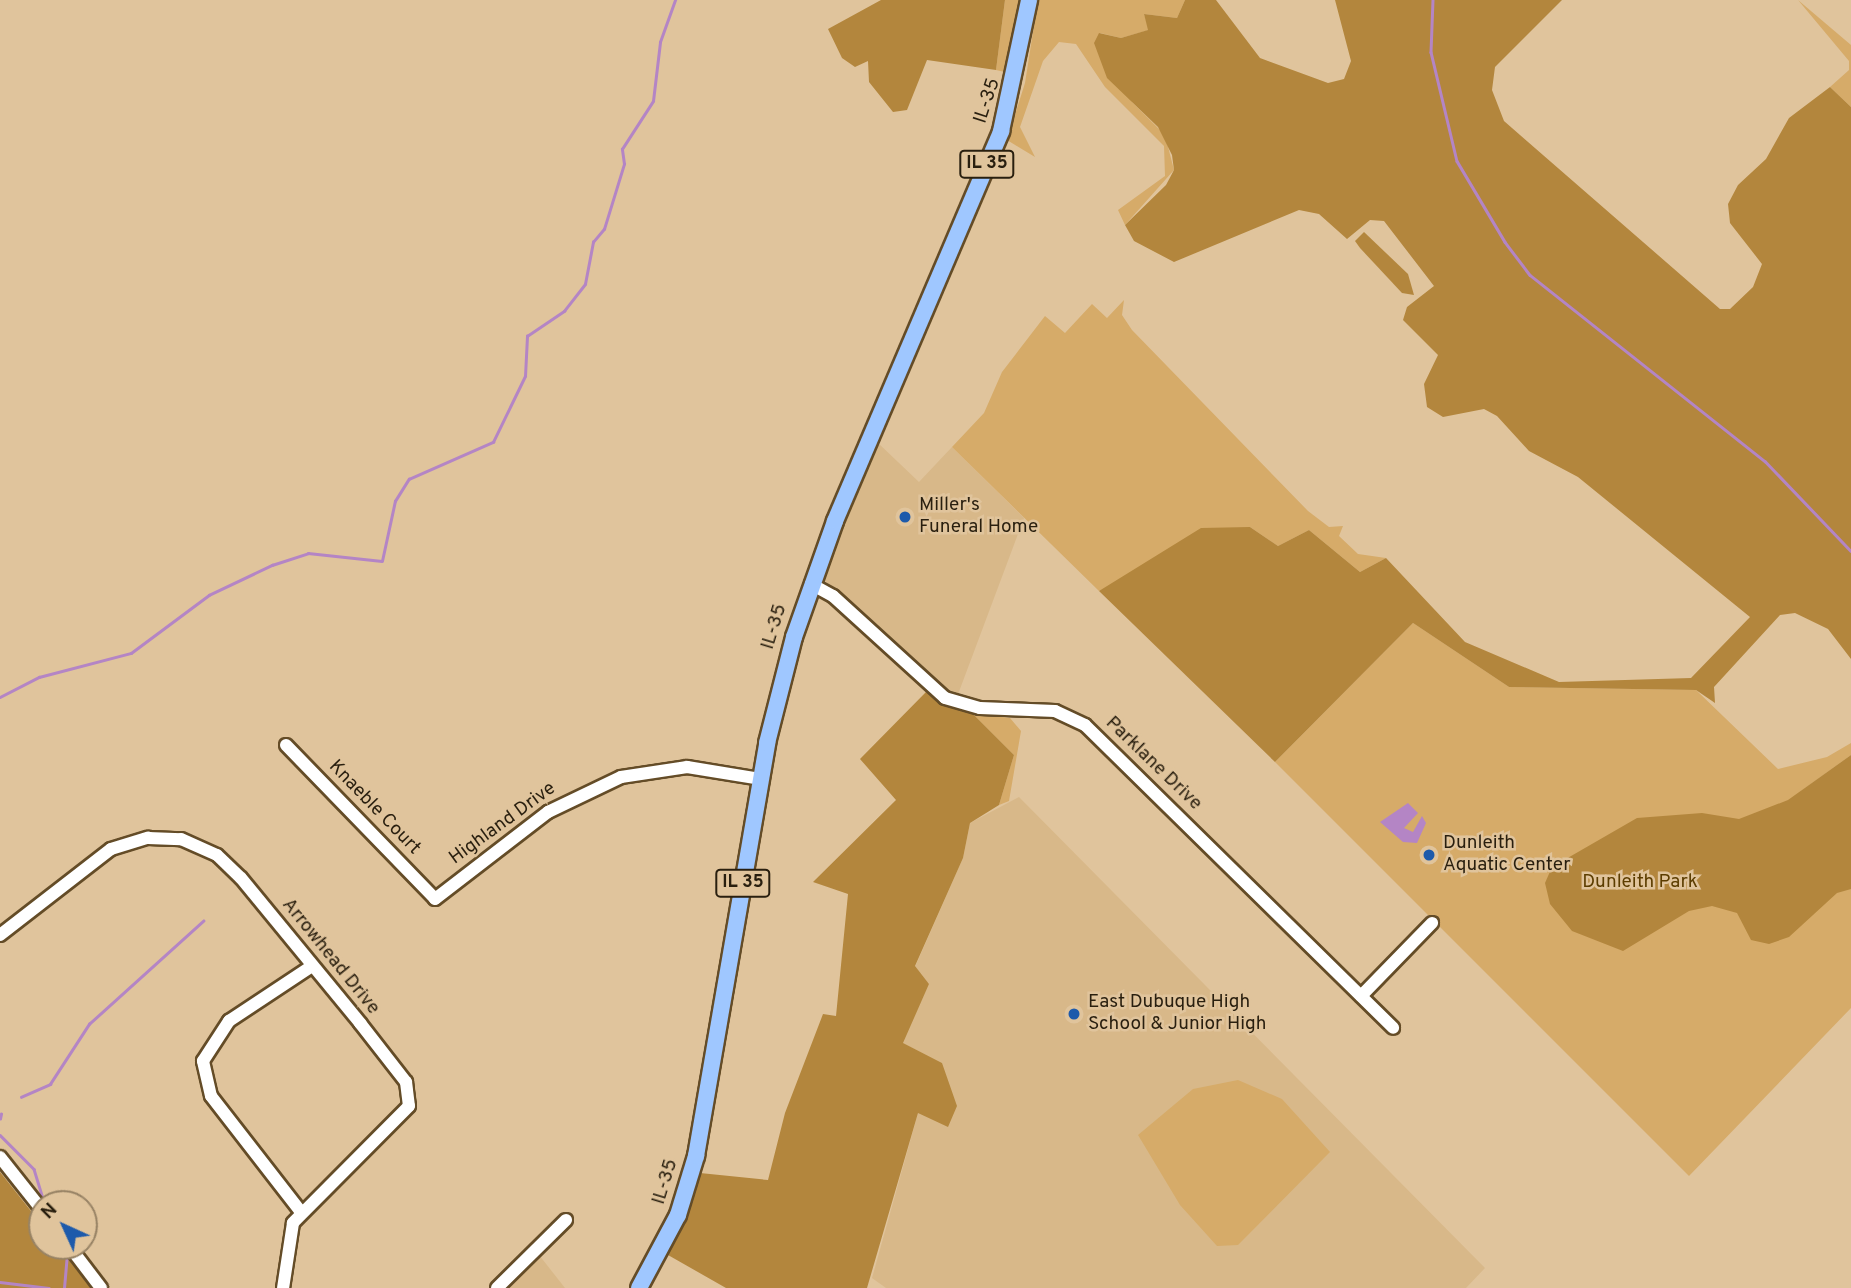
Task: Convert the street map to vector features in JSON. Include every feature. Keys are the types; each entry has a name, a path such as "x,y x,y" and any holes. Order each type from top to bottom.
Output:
{"main road":[{"name":"IL-35","path":"639,1288 678,1215 696,1156 760,779 810,584 1001,131 1029,0"}],"street":[{"name":"Parklane Drive","path":"810,584 833,596 945,698 980,708 1055,711 1085,725 1393,1028"},
{"name":"Knaeble Court","path":"286,745 435,899"},
{"name":"Highland Drive","path":"435,899 548,812 621,777 687,767 760,779"},
{"name":"Arrowhead Drive","path":"0,935 111,849 170,837 217,855 406,1082 410,1098 392,1130 301,1212 284,1256 283,1288"},
{"path":"1361,996 1432,923"},
{"path":"301,1212 211,1096 203,1061 229,1021 312,966"},
{"path":"0,1157 28,1192"},
{"path":"497,1288 566,1220"},
{"path":"80,1260 101,1288"}],"shaded area":[{"path":"877,442 919,482 952,447 1024,518 957,697 942,691 821,577"},
{"name":"East Dubuque High School & Junior High","path":"1019,797 1485,1268 1466,1288 886,1288 872,1278 918,1113 942,1063 902,1043 929,984 915,967 963,858 970,823"},
{"path":"1408,803 1418,813 1404,828 1413,832 1422,816 1426,823 1417,843 1403,842 1380,822"},
{"path":"532,1246 565,1288 489,1288"}],"green space":[{"path":"881,0 1005,0 996,70 927,60 907,110 893,112 869,82 868,61 855,67 842,58 828,29"},
{"path":"1005,0 1020,0 1009,73 996,70"},
{"path":"1038,0 1185,0 1177,18 1144,14 1149,30 1121,38 1100,33 1132,102 1165,135 1174,170 1125,225 1118,210 1165,176 1164,146 1105,87 1076,44 1059,42 1043,61 1020,127 1035,157 1007,140 1025,83"},
{"path":"1185,0 1216,0 1260,58 1328,83 1344,79 1351,61 1335,0 1562,0 1495,67 1492,90 1504,121 1720,309 1730,309 1753,287 1762,264 1730,223 1728,204 1738,185 1766,159 1789,118 1830,87 1851,107 1851,659 1828,629 1795,613 1780,615 1714,687 1715,703 1696,690 1509,687 1413,623 1275,762 1099,591 1201,528 1250,527 1278,546 1309,530 1360,572 1386,558 1465,642 1559,682 1691,678 1750,617 1578,477 1529,451 1497,416 1484,409 1443,417 1427,407 1424,384 1438,355 1403,320 1407,307 1434,286 1384,221 1370,220 1347,239 1319,214 1299,210 1174,262 1134,241 1125,225 1166,185 1174,170 1172,155 1158,127 1107,78 1094,43 1099,33 1121,38 1148,30 1144,14 1177,18"},
{"path":"1798,0 1851,45 1851,107 1830,87 1849,70 1849,61"},
{"path":"1364,232 1408,274 1414,295 1402,293 1360,248 1355,241"},
{"path":"1124,300 1122,315 1132,330 1308,511 1329,527 1343,526 1339,536 1358,554 1386,558 1360,572 1309,530 1278,546 1250,527 1099,591 952,447 984,413 1002,372 1045,316 1065,333 1092,304 1107,318"},
{"name":"Dunleith Park","path":"1413,623 1509,687 1696,690 1778,769 1827,757 1851,743 1851,755 1801,791 1851,841 1851,1008 1689,1176 1275,762"},
{"path":"926,692 972,713 1014,755 999,805 970,823 963,858 915,966 929,984 903,1043 942,1063 957,1106 948,1127 918,1113 867,1288 726,1288 668,1255 700,1173 768,1180 785,1113 823,1014 836,1016 848,894 813,882 896,800 860,759"},
{"path":"972,713 1010,718 1021,731 1009,801 999,805 1014,755"},
{"path":"1851,755 1851,889 1837,893 1789,937 1769,944 1751,940 1737,913 1712,906 1689,911 1623,951 1572,931 1550,904 1545,883 1552,867 1637,818 1702,813 1739,819 1788,800"},
{"path":"1238,1080 1282,1099 1330,1152 1238,1245 1217,1246 1180,1205 1138,1135 1193,1089"},
{"path":"0,1172 28,1207 28,1260 70,1260 92,1288 0,1288"}],"waterway":[{"path":"0,697 39,677 131,653 209,595 272,565 308,553 382,561 395,501 409,479 493,442 525,376 527,336 564,311 585,284 593,242 604,229 624,164 622,149 653,101 660,42 675,0"},
{"path":"1433,0 1431,52 1457,161 1505,242 1530,275 1765,461 1851,551"},
{"path":"21,1097 50,1084 89,1024 203,921"},
{"path":"0,1119 1,1114"},
{"path":"0,1135 34,1169 41,1190"},
{"path":"64,1288 66,1260"},
{"path":"0,1282 49,1288"}],"place":[{"name":"Miller's Funeral Home","path":"905,517"},
{"name":"Dunleith Aquatic Center","path":"1429,855"},
{"name":"East Dubuque High School & Junior High","path":"1074,1014"}]}
